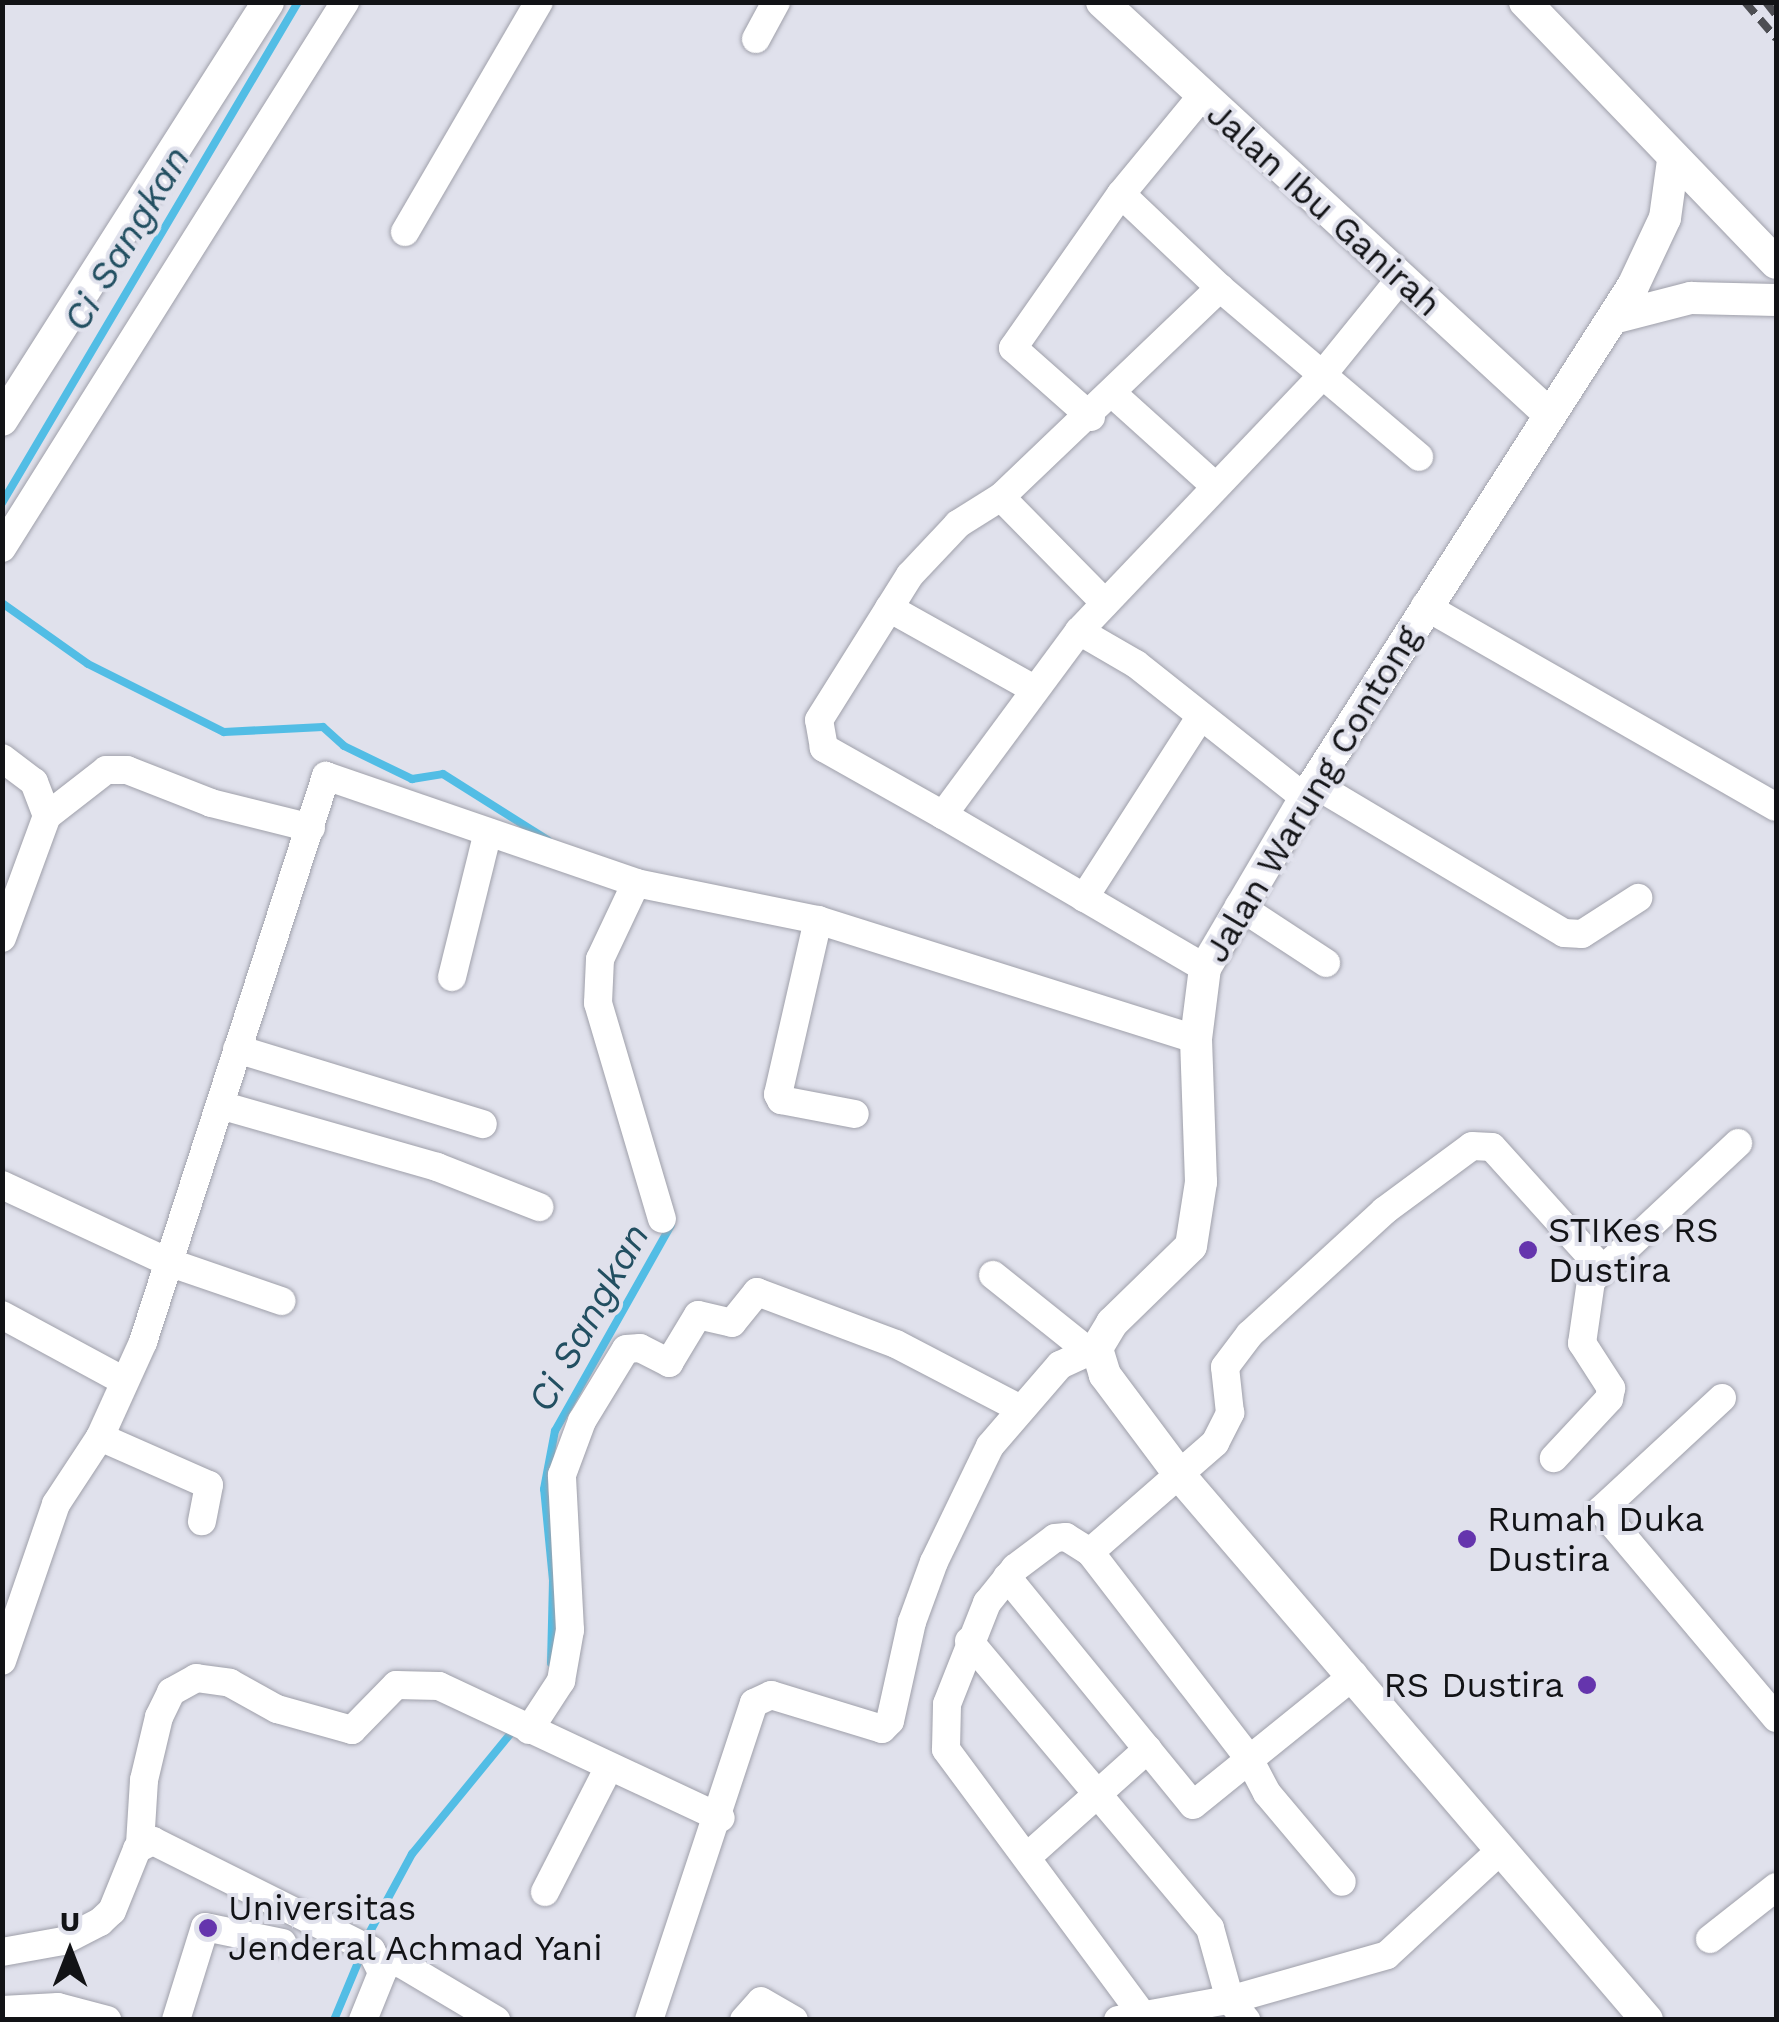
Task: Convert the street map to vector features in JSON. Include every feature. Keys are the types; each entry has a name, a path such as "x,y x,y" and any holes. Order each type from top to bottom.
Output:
{"main road":[{"path":"2,420 268,2"},
{"name":"Jalan Ibu Ganirah","path":"1102,2 1548,413"},
{"path":"1525,2 1776,263"},
{"name":"Jalan Warung Contong","path":"1092,1349 1122,1313 1182,1260 1200,1194 1196,1039 1205,968 1239,906 1425,606 1548,413 1614,318 1658,239 1671,199 1673,160"},
{"path":"1614,318 1691,298 1776,300"},
{"path":"1092,1349 1110,1383 1182,1478 1646,2020"}],"street":[{"path":"2,548 345,2"},
{"path":"405,232 539,2"},
{"path":"756,39 776,2"},
{"path":"1091,417 1013,348 1121,194 1201,97"},
{"path":"1121,194 1319,378 1419,457"},
{"path":"943,815 1032,688 1079,631 1319,378 1400,279"},
{"path":"1205,968 943,815 862,773 824,748 819,720 889,608 934,546 1001,497 1091,417 1220,288"},
{"path":"1113,394 1215,486"},
{"path":"1001,497 1105,602"},
{"path":"1425,606 1776,807"},
{"path":"889,608 1032,688"},
{"path":"1079,631 1136,664 1201,716 1309,791 1564,933 1582,934 1638,898"},
{"path":"1084,898 1201,716"},
{"path":"2,758 34,782 48,816"},
{"path":"2,938 48,816 106,770 128,770 211,803 311,828"},
{"path":"2,1661 56,1504 100,1437 168,1262 326,776 636,884 818,920 1196,1039"},
{"path":"452,977 488,832"},
{"path":"636,884 600,959 598,1002 662,1220"},
{"path":"1239,906 1326,962"},
{"path":"818,920 778,1094 780,1100 855,1114"},
{"path":"237,1049 483,1124"},
{"path":"220,1105 437,1167 539,1207"},
{"path":"1596,1277 1738,1143"},
{"path":"1090,1552 1182,1478 1223,1430 1230,1413 1226,1367 1235,1350 1384,1211 1472,1146 1492,1147 1546,1200 1594,1260 1596,1277 1582,1343 1611,1388 1609,1399 1554,1458"},
{"path":"2,1185 168,1262 282,1301"},
{"path":"649,2020 761,1696 874,1731 890,1721 912,1622 934,1562 990,1446 1017,1407 1060,1365 1092,1349 993,1275"},
{"path":"521,1727 561,1681 570,1630 562,1475 582,1421 626,1349 640,1348 670,1363 698,1316 730,1324 757,1292 896,1344 1017,1407"},
{"path":"2,1315 124,1381"},
{"path":"1722,1398 1601,1510 1776,1718"},
{"path":"100,1437 209,1485 202,1520"},
{"path":"1342,1882 1267,1792 1248,1757 1090,1552 1060,1536 1006,1576 969,1641 947,1704 946,1749 1148,2016 1238,2010 1387,1955 1502,1850"},
{"path":"1006,1576 1193,1805 1354,1675"},
{"path":"969,1641 1214,1934 1238,2010"},
{"path":"2,1952 63,1941 100,1922 112,1911 140,1844 148,1758 160,1717 181,1683 230,1683 277,1709 352,1730 396,1685 414,1681 721,1818"},
{"path":"1027,1857 1148,1749"},
{"path":"545,1892 609,1767"},
{"path":"140,1844 153,1841 370,1952 400,1963 496,2020"},
{"path":"1710,1939 1776,1887"},
{"path":"176,2020 205,1926 282,1944"},
{"path":"363,2020 370,1952"},
{"path":"744,2020 761,2001 794,2020"},
{"path":"6,2010 58,2007 107,2020"},
{"path":"6,2010 42,2020"}],"waterway":[{"name":"Ci Sangkan","path":"2,503 298,2"},
{"name":"Ci Sangkan","path":"2,603 88,664 224,732 323,727 344,746 412,779 443,774 548,840"},
{"name":"Ci Sangkan","path":"551,1663 553,1580 544,1489 555,1431 671,1225"},
{"name":"Ci Sangkan","path":"366,1939 412,1854 516,1727"},
{"name":"Ci Sangkan","path":"334,2020 362,1953"}],"railway":[{"path":"1745,2 1776,38"},
{"path":"1766,2 1776,15"}],"place":[{"name":"STIKes RS Dustira","path":"1528,1250"},
{"name":"Rumah Duka Dustira","path":"1467,1539"},
{"name":"RS Dustira","path":"1587,1685"},
{"name":"Universitas Jenderal Achmad Yani","path":"208,1928"}]}
